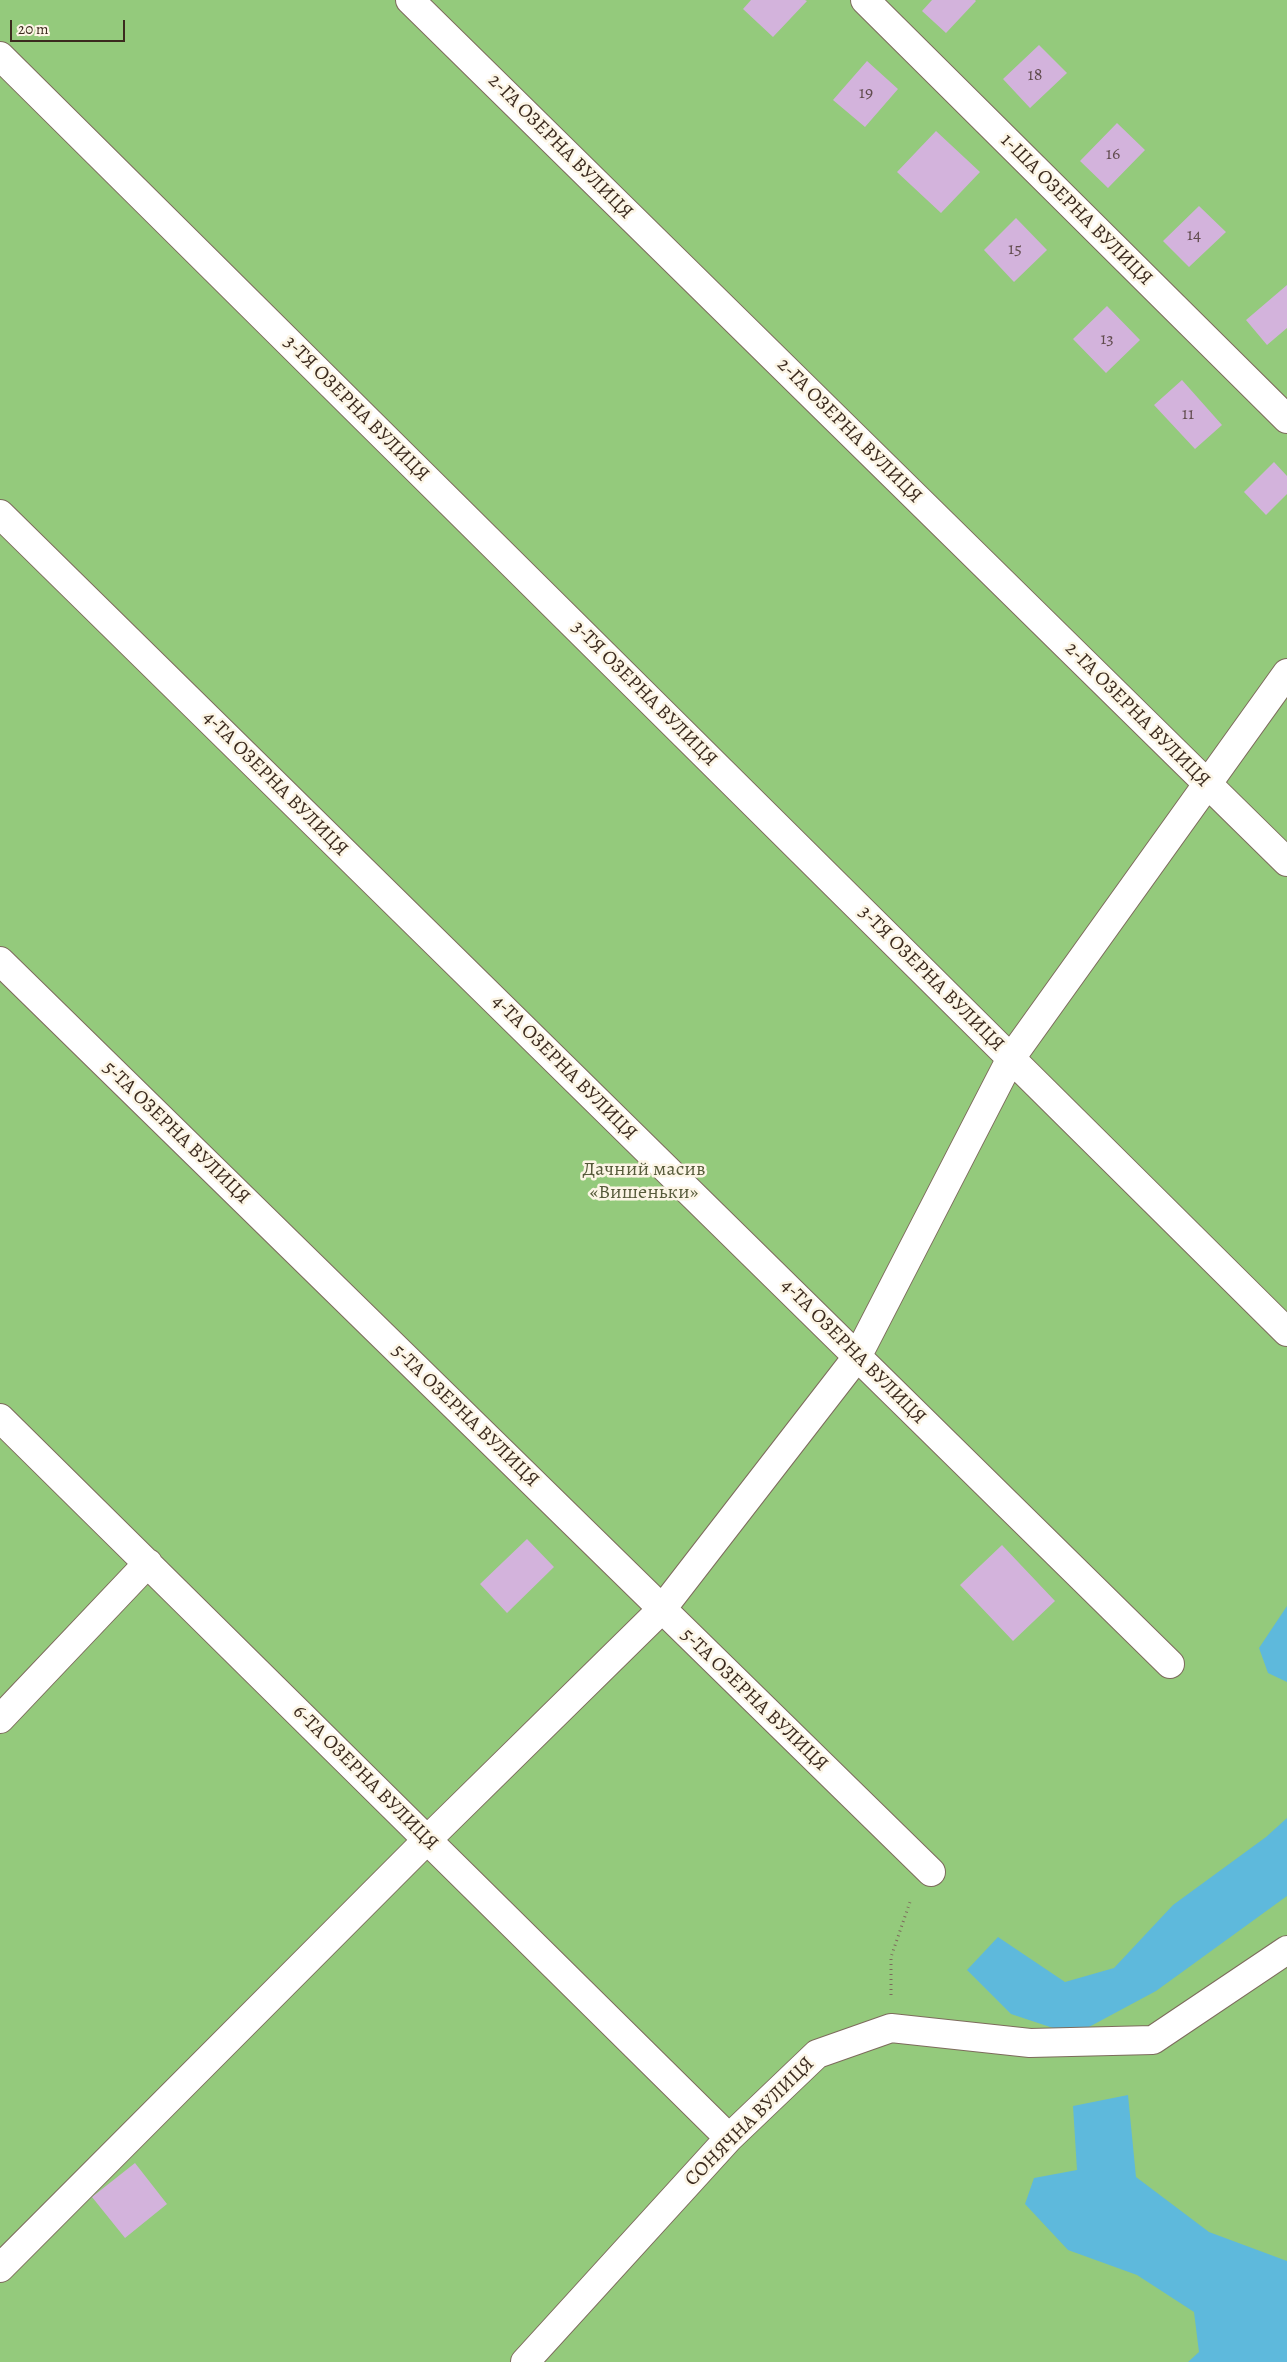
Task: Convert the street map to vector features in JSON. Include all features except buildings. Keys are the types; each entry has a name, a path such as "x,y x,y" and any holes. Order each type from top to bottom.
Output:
{"street":[{"name":"2-ГА ОЗЕРНА ВУЛИЦЯ","path":"410,0 1287,862"},
{"name":"1-ША ОЗЕРНА ВУЛИЦЯ","path":"865,0 1287,419"},
{"name":"3-ТЯ ОЗЕРНА ВУЛИЦЯ","path":"0,56 1287,1332"},
{"name":"4-ТА ОЗЕРНА ВУЛИЦЯ","path":"0,514 1170,1664"},
{"path":"0,2268 427,1840 662,1610 857,1357 1011,1058 1209,785 1287,673"},
{"name":"5-ТА ОЗЕРНА ВУЛИЦЯ","path":"0,961 931,1872"},
{"name":"6-ТА ОЗЕРНА ВУЛИЦЯ","path":"0,1418 729,2138"},
{"path":"0,1720 148,1564"},
{"name":"СОНЯЧНА ВУЛИЦЯ","path":"525,2362 729,2138 816,2054 891,2028 1030,2043 1152,2040 1287,1950"}],"path":[{"path":"891,2028 891,1957 910,1902 931,1872"}],"green space":[{"name":"Дачний масив «Вишеньки»","path":"0,0 1287,0 1287,2362 0,2362"}],"water":[{"path":"1287,1606 1287,1682 1268,1673 1259,1648"},
{"path":"1287,1818 1287,1896 1156,1991 1074,2035 1011,2014 967,1970 998,1937 1065,1982 1114,1968 1173,1905 1266,1837"},
{"path":"1128,2095 1136,2177 1209,2232 1287,2261 1287,2362 1188,2362 1199,2352 1194,2312 1137,2275 1068,2250 1025,2204 1034,2178 1077,2170 1073,2106"}]}
